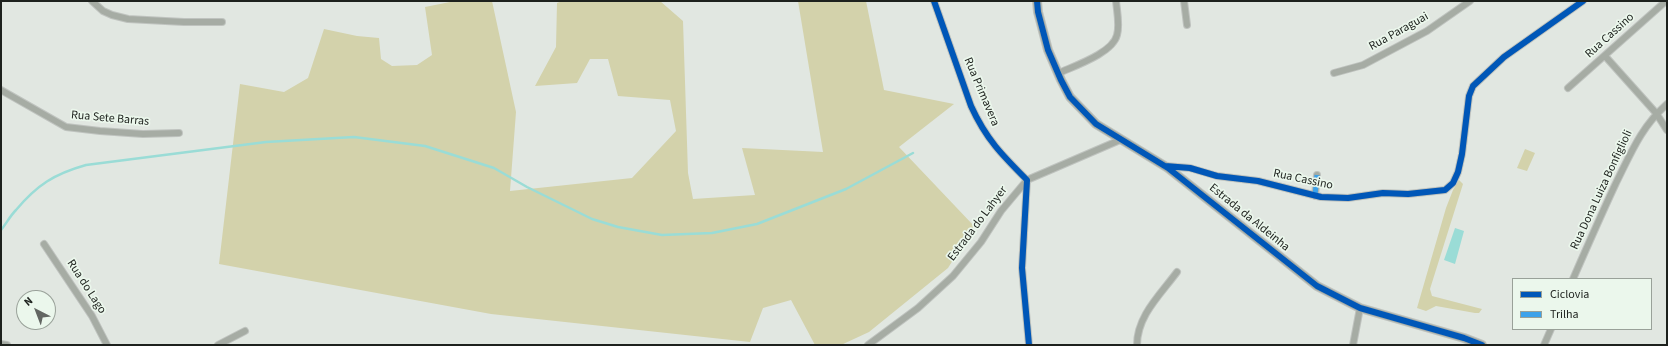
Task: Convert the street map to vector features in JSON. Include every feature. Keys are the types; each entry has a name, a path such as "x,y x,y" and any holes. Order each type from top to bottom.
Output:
{"street":[{"path":"92,1 103,11 128,19 184,22 222,22"},
{"name":"Rua Primavera","path":"934,1 979,122 988,138 1027,180"},
{"name":"Estrada da Aldeinha","path":"1037,1 1038,12 1048,50 1070,97 1096,124 1165,166 1317,286 1360,308 1464,338 1482,345"},
{"path":"1059,73 1102,52 1113,44 1116,40 1118,28 1116,1"},
{"path":"1184,1 1187,25"},
{"name":"Rua Paraguai","path":"1334,73 1363,65 1427,31 1470,1"},
{"name":"Rua Cassino","path":"1568,88 1666,1"},
{"name":"Rua Cassino","path":"1165,166 1190,168 1217,176 1258,181 1315,196 1348,198 1383,193 1439,192 1445,190 1453,183 1458,172 1462,154 1469,96 1473,86 1504,57 1581,2"},
{"path":"1605,56 1656,113 1667,130"},
{"name":"Rua Sete Barras","path":"1,90 56,122 71,128 143,134 179,133"},
{"name":"Rua Dona Luiza Bonfiglioli","path":"1573,278 1601,216 1642,132 1656,113 1667,104"},
{"name":"Estrada do Lahyer","path":"868,345 918,308 953,276 981,242 1000,211 1027,180 1120,140"},
{"path":"1315,196 1317,175"},
{"path":"1027,180 1022,268 1029,345"},
{"name":"Rua do Lago","path":"44,244 92,316 107,345"},
{"path":"1137,345 1138,331 1143,317 1176,272"},
{"path":"1353,345 1360,308"},
{"path":"218,345 245,330"},
{"path":"1544,345 1551,330"},
{"path":"1,344 8,345"}],"green space":[{"path":"455,1 492,1 516,112 510,191 632,178 676,131 670,100 618,96 608,59 590,59 577,83 535,86 556,47 557,3 562,1 660,1 683,21 688,173 693,199 755,195 742,148 823,152 798,1 866,1 884,90 954,104 899,147 974,226 948,268 869,332 841,345 815,345 791,300 763,308 750,342 491,314 219,264 240,84 284,92 308,78 324,29 357,36 379,38 381,59 392,66 417,65 432,55 425,7"},
{"path":"1525,149 1535,153 1527,171 1517,168"},
{"path":"1459,180 1463,184 1430,289 1432,296 1482,309 1479,313 1475,313 1436,306 1426,311 1417,308 1446,208 1453,190"}],"water":[{"path":"1455,228 1464,231 1455,264 1444,260"}],"waterway":[{"path":"1,230 14,212 39,187 55,177 75,168 86,165 266,142 354,137 425,146 494,168 527,187 592,219 618,227 662,235 712,233 757,224 846,189 913,153"}],"marked path":[{"path":"1315,196 1317,175"}],"cycle path":[{"path":"934,1 971,106 977,118 995,146 1027,180 1022,268 1029,345"},
{"path":"1037,1 1038,12 1048,50 1061,80 1070,97 1096,124 1168,168 1317,286 1360,308 1464,338 1482,345"},
{"path":"1165,166 1190,168 1217,176 1258,181 1321,197 1348,198 1383,193 1408,194 1445,190 1453,183 1458,172 1462,154 1469,96 1473,86 1504,57 1583,1"}]}
